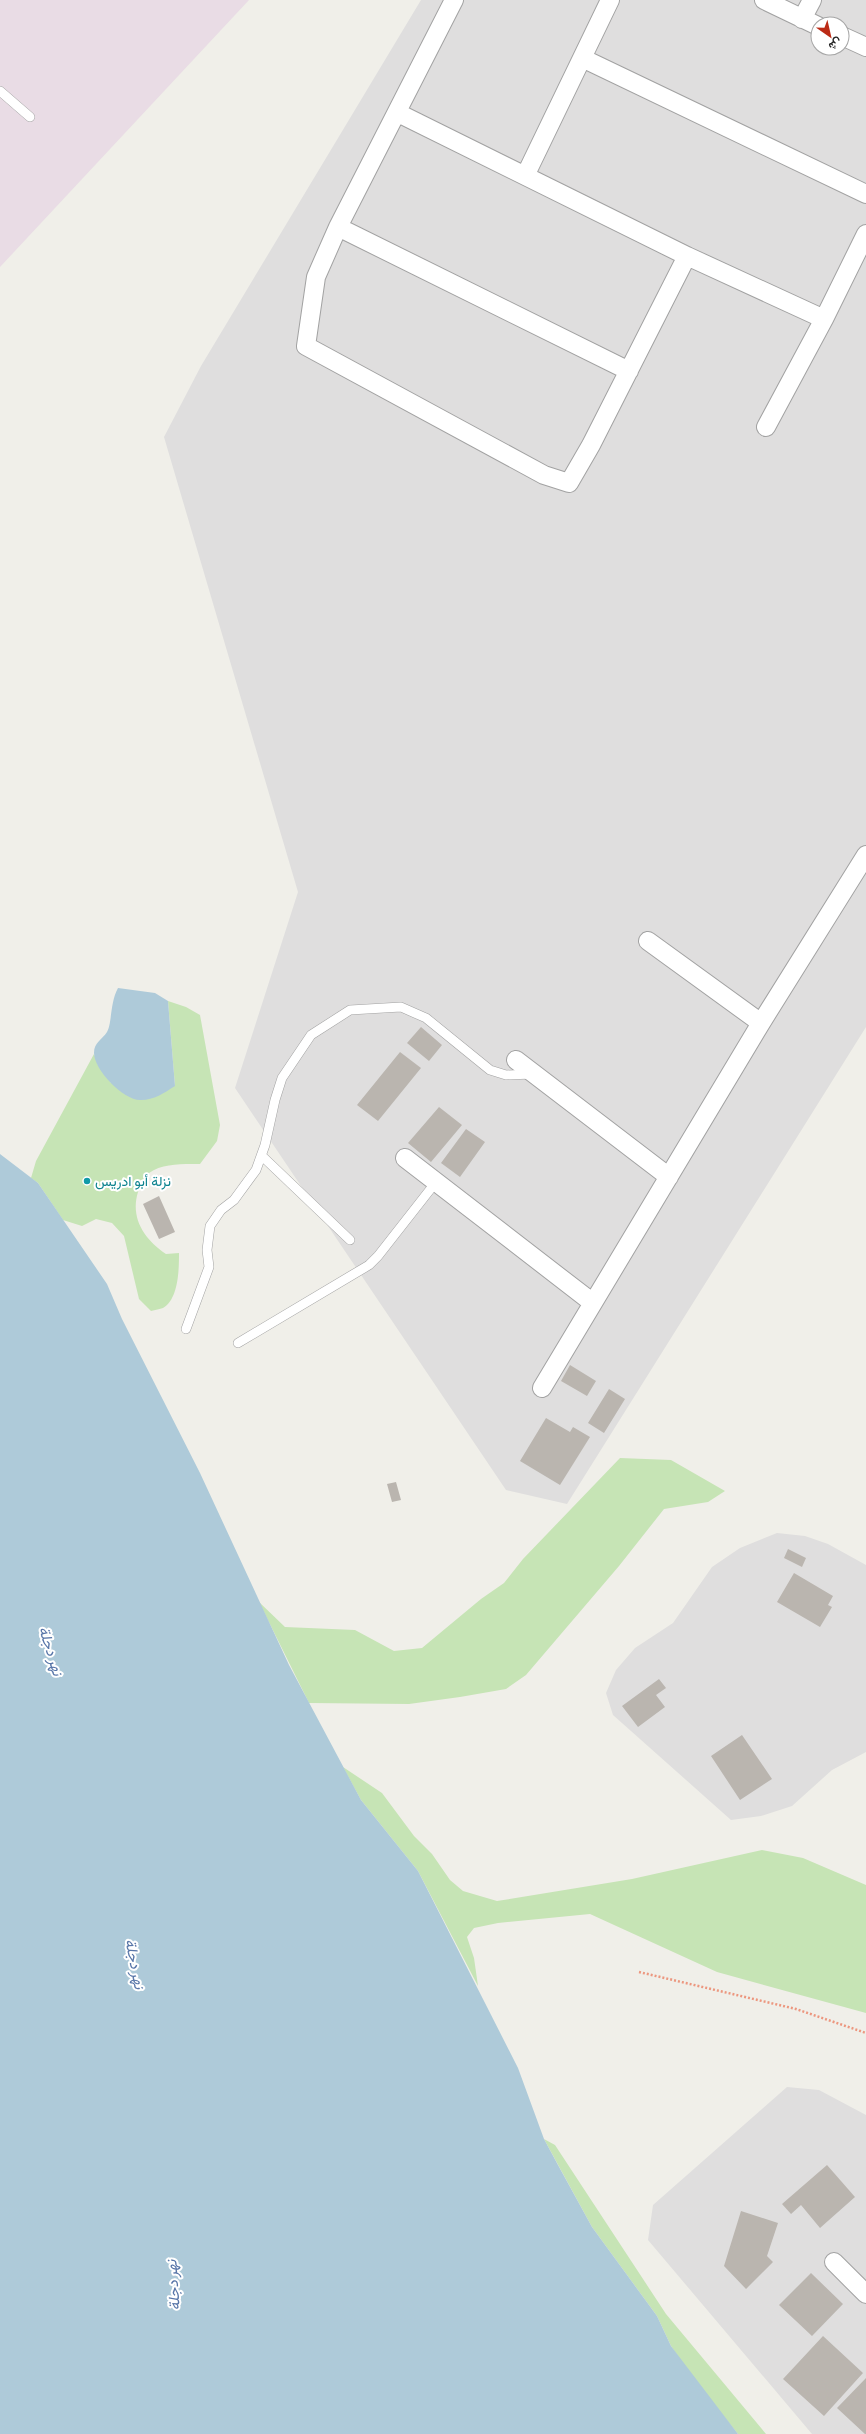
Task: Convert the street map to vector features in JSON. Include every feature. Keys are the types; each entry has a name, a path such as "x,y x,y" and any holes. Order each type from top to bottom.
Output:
{"street":[{"path":"454,0 338,227 316,277 306,346 544,475 569,483 592,445 687,256"},
{"path":"526,174 610,0"},
{"path":"764,0 810,22"},
{"path":"811,16 812,0"},
{"path":"850,40 866,47"},
{"path":"582,58 866,194"},
{"path":"398,112 526,174 687,256 824,319"},
{"path":"338,227 629,371"},
{"path":"766,427 824,319 866,234"},
{"path":"542,1388 761,1023 866,855"},
{"path":"648,941 761,1023"},
{"path":"516,1060 669,1177"},
{"path":"405,1158 593,1304"},
{"path":"834,2262 866,2294"}],"lane":[{"path":"0,91 30,117"},
{"path":"186,1329 209,1267 207,1250 210,1226 221,1210 234,1200 256,1170 262,1156 282,1078 311,1034 350,1010 401,1007 426,1018 490,1070 506,1075 534,1074"},
{"path":"262,1156 350,1240"},
{"path":"238,1343 369,1265 378,1256 436,1182"}],"path":[{"path":"639,1972 796,2009 866,2033"}],"shaded area":[{"path":"0,0 249,0 0,267"},
{"path":"421,0 866,0 866,1027 567,1504 506,1490 235,1088 298,892 164,437 201,366"},
{"path":"777,1533 805,1536 828,1544 866,1565 866,1752 832,1770 792,1806 761,1816 731,1820 613,1715 606,1693 616,1670 635,1648 673,1623 712,1567 740,1548"},
{"path":"787,2087 819,2090 866,2115 866,2434 812,2434 648,2240 653,2205"}],"green space":[{"path":"168,1001 186,1007 200,1015 220,1125 217,1141 200,1164 160,1167 145,1177 138,1192 136,1211 145,1235 166,1254 179,1253 177,1283 172,1298 163,1308 151,1311 139,1299 124,1236 112,1223 96,1219 82,1226 63,1220 38,1183 31,1178 36,1161 94,1054 98,1065 111,1083 175,1086"},
{"path":"620,1458 671,1460 725,1491 708,1502 664,1509 619,1566 526,1675 506,1689 409,1704 309,1703 259,1602 285,1627 355,1630 394,1651 422,1648 481,1599 504,1583 523,1559"},
{"path":"343,1767 382,1793 414,1836 432,1854 450,1880 463,1891 497,1901 632,1879 762,1850 803,1858 866,1885 866,2013 717,1972 590,1914 498,1923 474,1928 467,1937 474,1958 478,1986 418,1871 361,1800"},
{"path":"544,2139 555,2145 666,2314 766,2434 738,2434 692,2377 671,2346 657,2316 592,2227"}],"water":[{"path":"118,988 155,993 168,1001 175,1086 159,1096 150,1099 134,1099 126,1095 104,1076 95,1060 94,1049 109,1028 115,994"},
{"name":"نهر دجلة","path":"0,1154 38,1183 107,1284 122,1319 200,1473 289,1665 361,1800 418,1871 518,2068 544,2139 592,2227 657,2316 671,2346 738,2434 0,2434"}],"building":[{"path":"421,1027 442,1045 429,1061 407,1043"},
{"path":"400,1052 421,1068 378,1121 357,1105"},
{"path":"439,1107 462,1125 431,1162 408,1143"},
{"path":"466,1129 485,1142 460,1177 441,1163"},
{"path":"159,1196 175,1232 159,1239 143,1204"},
{"path":"570,1365 596,1381 587,1396 561,1381"},
{"path":"609,1389 625,1399 604,1433 588,1423"},
{"path":"546,1418 570,1432 573,1427 590,1437 560,1485 520,1461"},
{"path":"396,1482 401,1500 392,1502 387,1484"},
{"path":"788,1549 806,1558 802,1567 784,1558"},
{"path":"794,1573 833,1596 828,1605 832,1607 820,1627 777,1602"},
{"path":"659,1679 666,1688 656,1695 665,1707 638,1727 622,1706"},
{"path":"742,1735 772,1779 740,1800 711,1756"},
{"path":"827,2165 855,2197 820,2228 801,2205 791,2214 782,2204"},
{"path":"741,2211 778,2223 767,2256 773,2262 746,2289 724,2266"},
{"path":"811,2273 843,2304 812,2336 779,2305"},
{"path":"823,2336 863,2373 824,2416 783,2379"},
{"path":"866,2378 866,2434 865,2434 837,2408"}],"place":[{"name":"نزلة أبو ادريس","path":"87,1181"}]}
